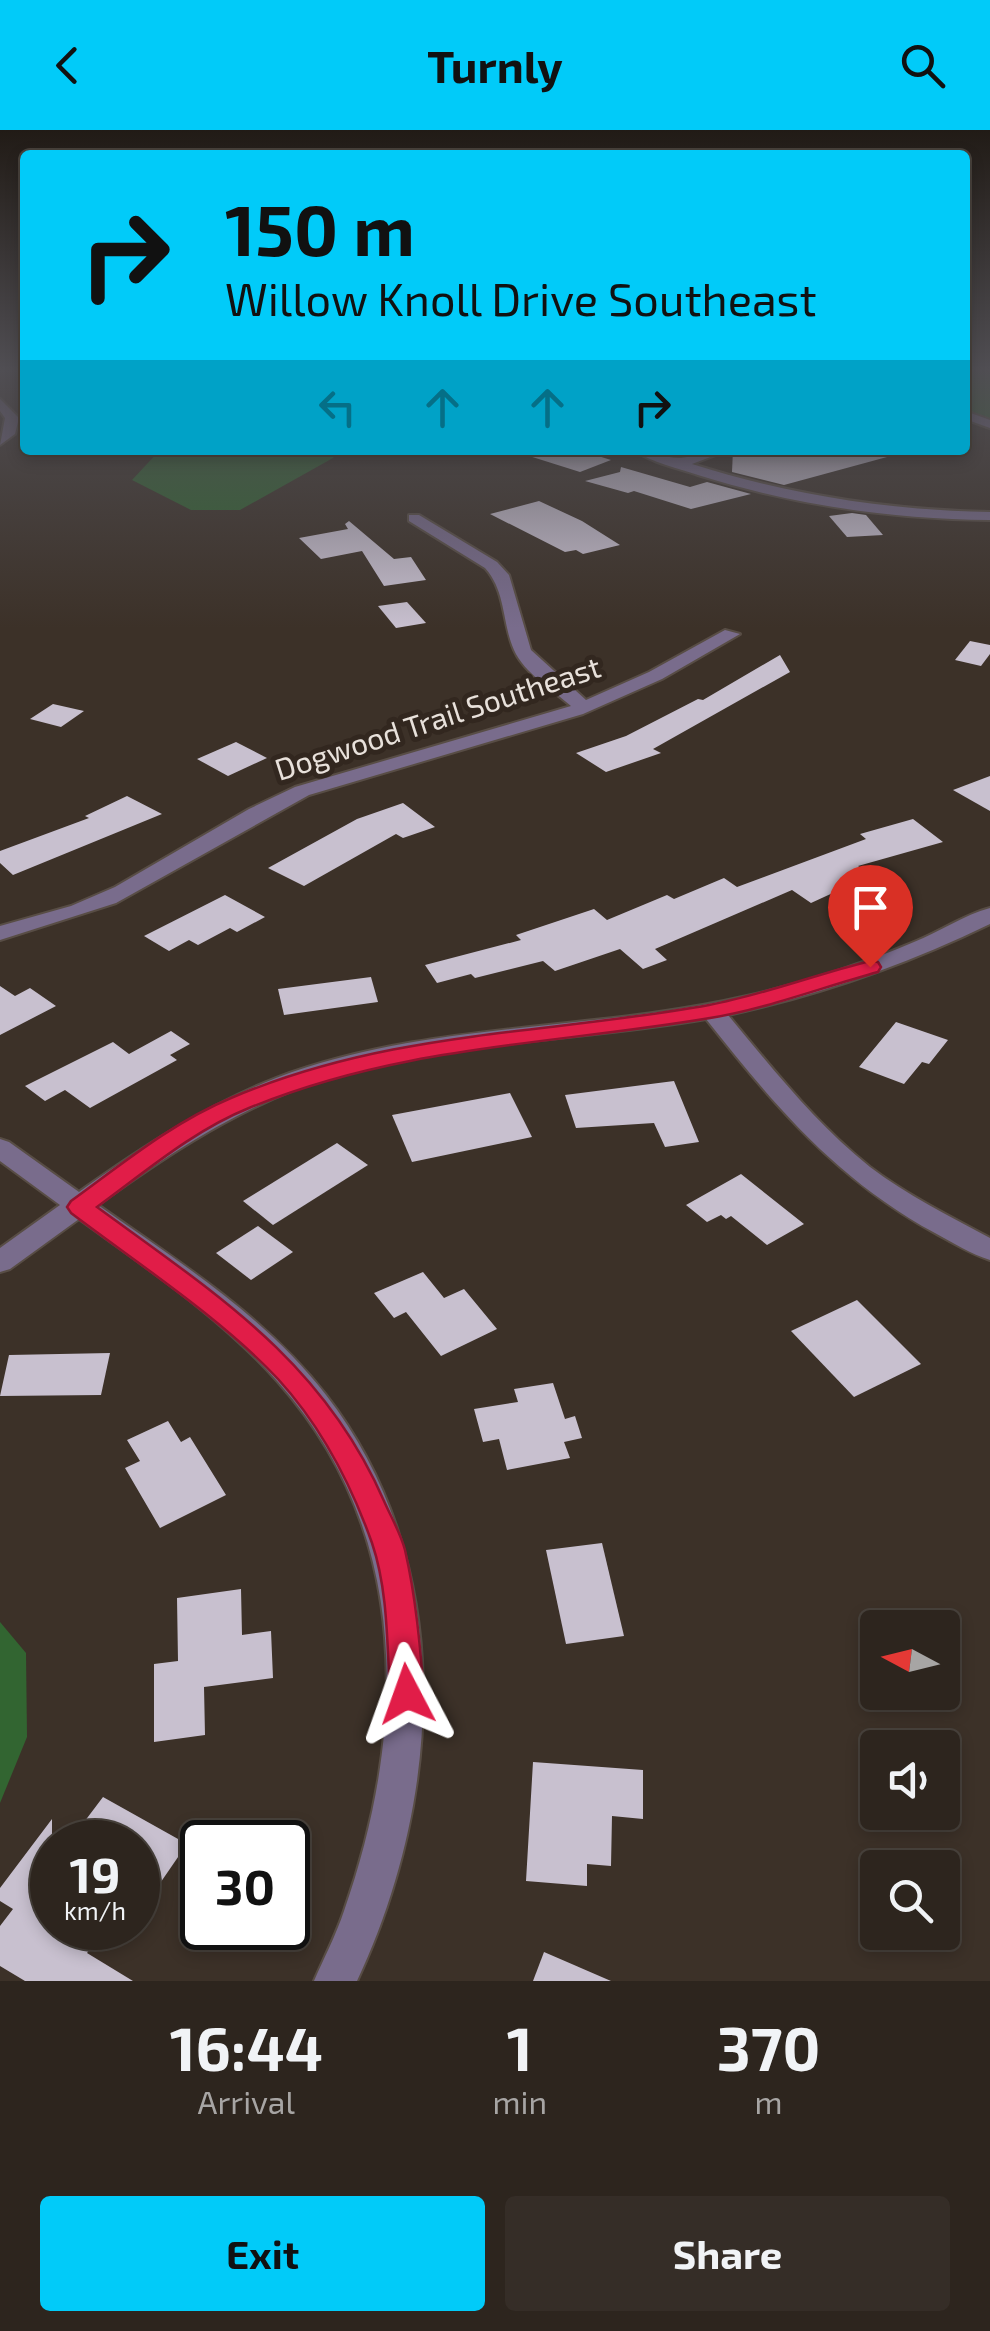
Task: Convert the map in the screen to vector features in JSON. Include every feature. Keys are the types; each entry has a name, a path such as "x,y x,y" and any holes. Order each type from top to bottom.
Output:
{"street":[{"path":"654,455 740,486 801,498 990,516"},
{"path":"676,464 704,455"},
{"path":"414,518 491,565 503,578 523,652 584,707"},
{"name":"Dogwood Trail Southeast","path":"0,933 70,914 122,893 253,814 304,790 357,772 525,728 584,707 731,634"},
{"path":"0,1262 179,1136 237,1104 340,1066 467,1041 712,1011 894,960 990,915"},
{"path":"712,1011 777,1091 848,1162 888,1192 990,1250"},
{"path":"0,1148 200,1297 288,1372 350,1456 388,1546 401,1610 407,1694 400,1757 384,1850 352,1948 334,1981"}],"green space":[{"path":"155,455 335,455 240,510 191,510 132,480"},
{"path":"0,1622 26,1653 27,1737 0,1803"}],"building":[{"path":"527,455 596,455 611,460 580,472"},
{"path":"733,455 887,457 784,485 732,472"},
{"path":"621,467 690,487 707,482 751,494 691,509 585,481 620,472"},
{"path":"539,501 620,545 583,554 576,550 565,552 490,514"},
{"path":"866,515 883,535 847,537 829,516"},
{"path":"349,521 394,559 411,557 426,580 384,586 362,551 321,559 299,538 348,529 345,524"},
{"path":"407,602 426,623 396,628 378,606"},
{"path":"970,641 990,645 990,654 981,666 955,660"},
{"path":"780,655 790,672 653,749 661,753 606,772 576,753 626,736 698,699 703,700"},
{"path":"53,704 84,711 61,727 30,719"},
{"path":"236,742 267,758 228,776 197,759"},
{"path":"990,776 990,811 953,790"},
{"path":"127,796 162,814 13,875 0,863 0,851 89,818 85,816"},
{"path":"403,803 435,827 403,838 396,834 304,886 268,868 357,819"},
{"path":"913,819 943,842 858,866 872,875 811,903 792,890 655,949 667,960 643,969 620,949 555,971 543,961 437,983 425,965 521,940 516,935 594,909 607,920 667,895 674,899 724,878 737,887 866,839 860,834"},
{"path":"225,895 265,917 237,932 230,928 198,945 189,940 169,951 144,936"},
{"path":"371,977 378,1002 284,1015 278,989"},
{"path":"0,986 15,996 30,988 56,1006 0,1035"},
{"path":"896,1022 948,1040 929,1064 922,1062 904,1084 859,1067"},
{"path":"171,1031 190,1044 170,1055 177,1060 90,1108 65,1090 45,1101 25,1086 113,1042 129,1054"},
{"path":"674,1081 699,1142 665,1147 654,1123 576,1128 565,1095"},
{"path":"510,1093 532,1137 412,1162 392,1115"},
{"path":"337,1143 368,1165 273,1225 243,1201"},
{"path":"741,1174 804,1224 767,1245 731,1216 726,1219 721,1215 707,1222 686,1205"},
{"path":"258,1226 293,1252 251,1280 216,1253"},
{"path":"423,1272 444,1298 464,1289 497,1329 441,1356 406,1312 394,1318 374,1293"},
{"path":"857,1300 921,1364 854,1397 791,1331"},
{"path":"110,1353 101,1395 0,1396 9,1355"},
{"path":"553,1383 565,1419 575,1416 582,1438 564,1442 570,1458 507,1470 499,1439 483,1442 474,1409 518,1402 514,1389"},
{"path":"168,1421 181,1442 190,1437 226,1495 160,1528 125,1468 140,1461 127,1440"},
{"path":"602,1543 624,1636 566,1644 546,1550"},
{"path":"241,1589 242,1635 271,1631 273,1678 204,1687 205,1735 154,1742 154,1664 178,1661 177,1598"},
{"path":"533,1762 643,1770 643,1819 612,1816 611,1866 587,1864 587,1886 526,1881"},
{"path":"103,1797 144,1820 86,1820"},
{"path":"160,1829 180,1840 180,1854 160,1883"},
{"path":"30,1848 30,1950 89,1950 87,1953 133,1981 25,1981 0,1966 0,1926 13,1909 0,1901 0,1888"},
{"path":"544,1952 611,1981 533,1981"}],"route":[{"path":"407,1694 401,1610 388,1546 350,1456 288,1372 200,1297 80,1207 179,1136 237,1104 340,1066 467,1041 712,1011 870,967"}]}
